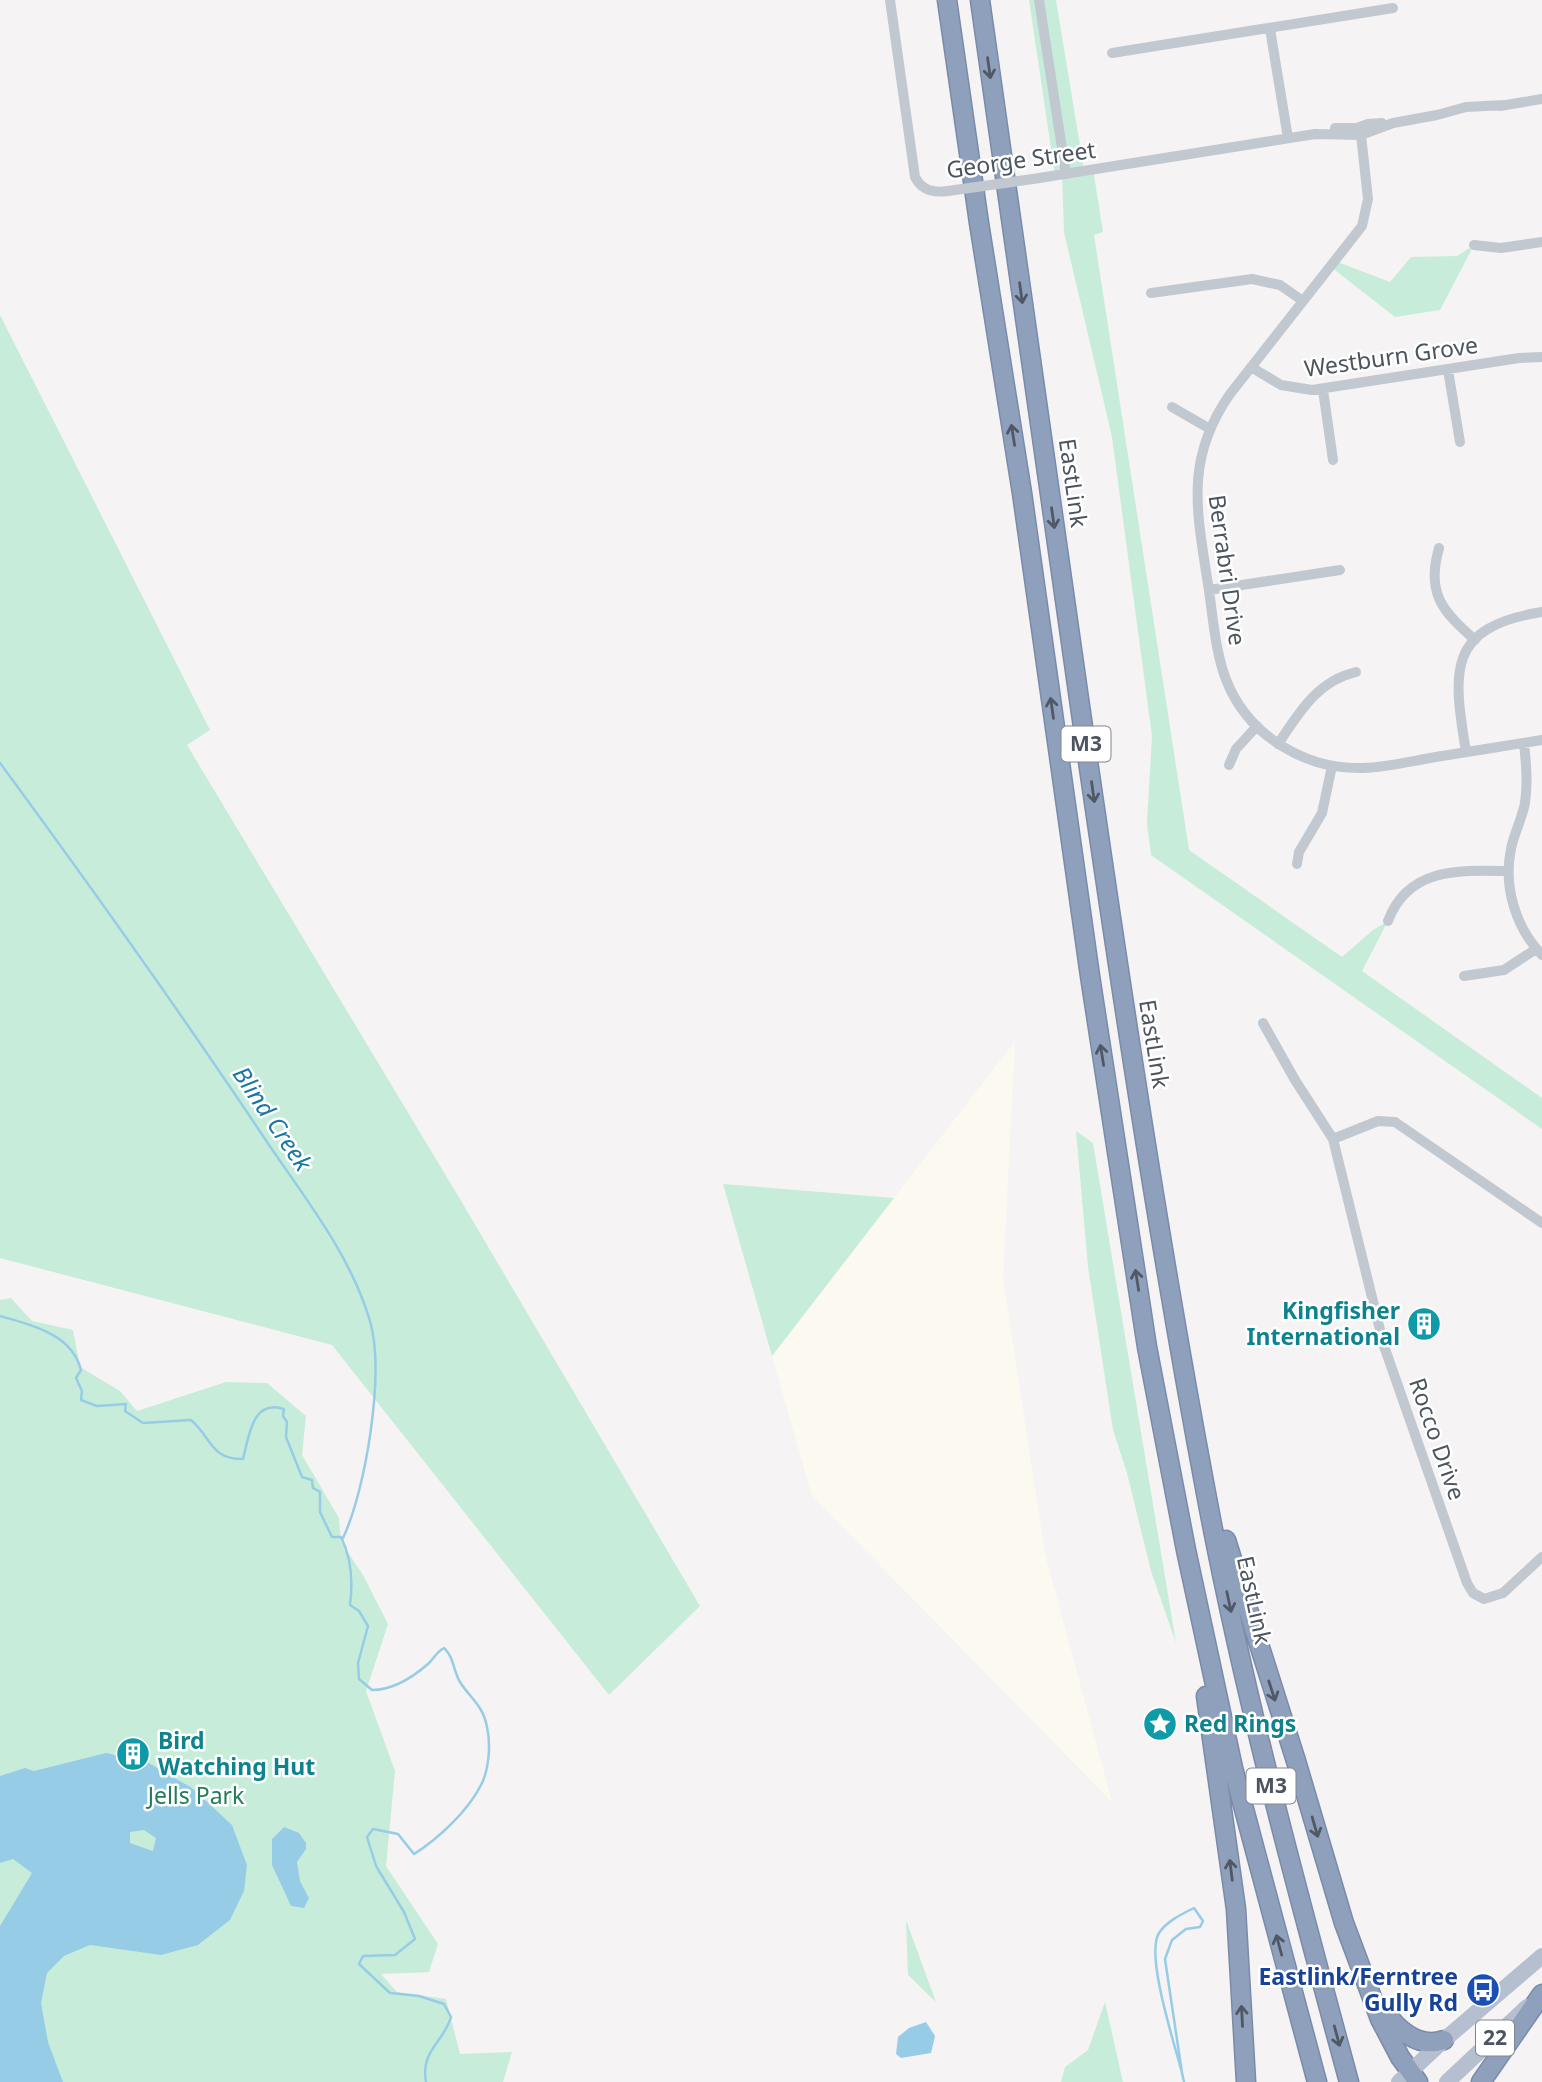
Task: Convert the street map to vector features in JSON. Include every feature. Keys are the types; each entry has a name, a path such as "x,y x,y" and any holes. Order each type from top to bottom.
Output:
{"highway":[{"name":"M3","path":"947,0 1147,1347 1190,1572 1233,1768 1317,2082"},
{"name":"EastLink","path":"980,0 1131,1055 1174,1326 1205,1487 1266,1765 1349,2082"},
{"path":"1147,1347 1226,1830 1236,1909 1246,2082"},
{"path":"1205,1487 1226,1541 1296,1761 1343,1923 1389,2037 1409,2078"},
{"path":"1365,1978 1387,2014 1401,2030 1423,2042 1444,2040"},
{"path":"1481,2082 1542,1994"}],"main road":[{"name":"22","path":"1409,2078 1444,2040 1542,1956"},
{"name":"22","path":"1447,2082 1542,1994"}],"street":[{"name":"George Street","path":"890,0 915,177 927,190 948,191 1066,174 1315,134 1339,127 1357,133 1372,123 1437,115 1472,106 1505,105 1542,99"},
{"path":"1039,0 1066,174"},
{"path":"1112,53 1393,8"},
{"path":"1270,29 1288,138"},
{"name":"Berrabri Drive","path":"1357,133 1368,199 1362,226 1223,404 1210,429 1200,463 1196,494 1198,519 1223,673 1233,694 1257,726 1278,744 1300,756 1332,766 1373,767 1542,740"},
{"path":"1474,245 1501,248 1542,242"},
{"path":"1151,293 1260,279 1280,285 1303,301"},
{"name":"Westburn Grove","path":"1251,367 1281,385 1301,390 1323,390 1518,358 1542,357"},
{"path":"1448,370 1460,442"},
{"path":"1323,390 1333,460"},
{"path":"1172,407 1210,429"},
{"path":"1439,548 1434,577 1438,598 1451,618 1475,639"},
{"path":"1209,590 1340,570"},
{"path":"1466,752 1457,699 1457,682 1463,660 1475,639 1502,621 1542,612"},
{"path":"1278,744 1313,695 1334,679 1356,672"},
{"path":"1230,765 1236,749 1257,726"},
{"path":"1464,976 1504,970 1539,952 1525,932 1515,910 1508,871 1526,793 1524,743"},
{"path":"1297,864 1299,852 1322,813 1332,766"},
{"path":"1388,921 1398,899 1427,879 1460,870 1508,871"},
{"name":"Rocco Drive","path":"1263,1023 1300,1089 1334,1139 1384,1346 1463,1576 1473,1593 1484,1599 1491,1598 1503,1593 1542,1556"},
{"path":"1334,1139 1378,1121 1401,1124 1542,1223"}],"shaded area":[{"path":"1015,1041 1003,1278 1045,1554 1112,1802 812,1496 772,1356"}],"green space":[{"path":"1029,0 1056,0 1084,170 1093,169 1103,232 1094,235 1189,850 1342,957 1373,930 1388,921 1362,971 1542,1098 1542,1129 1151,855 1147,823 1152,736 1112,437 1064,232 1062,175 1055,175"},
{"path":"1474,245 1440,310 1395,317 1331,267 1335,261 1390,282 1411,257 1457,256"},
{"path":"0,315 210,730 187,745 457,1194 700,1606 609,1695 332,1345 0,1258"},
{"path":"1076,1131 1093,1143 1176,1643 1151,1571 1127,1473 1113,1430 1088,1267"},
{"path":"723,1184 894,1198 772,1356"},
{"name":"Jells Park","path":"11,1298 32,1321 73,1330 80,1367 120,1391 137,1411 226,1382 267,1383 306,1416 302,1455 339,1518 341,1542 363,1575 388,1624 366,1691 395,1771 386,1866 438,1944 429,1972 381,1974 397,1992 446,1999 460,2054 512,2052 503,2082 0,2082 0,1300"},
{"path":"906,1920 936,2002 908,1975"},
{"path":"1105,2002 1123,2082 1061,2082 1065,2067 1088,2050"}],"water":[{"path":"106,1753 147,1762 192,1788 232,1825 247,1865 244,1891 230,1920 198,1945 161,1955 90,1945 64,1956 47,1973 41,2003 48,2042 63,2082 0,2082 0,1926 32,1873 13,1859 0,1863 0,1776 25,1768 34,1771","holes":["144,1830 156,1838 153,1851 130,1843 130,1832"]},
{"path":"284,1827 299,1833 306,1843 306,1849 297,1862 300,1881 309,1898 304,1908 291,1906 272,1865 272,1839"},
{"path":"926,2022 935,2036 931,2053 901,2058 896,2054 898,2037 909,2028"}],"waterway":[{"name":"Blind Creek","path":"0,763 164,991 306,1199 336,1245 361,1295 374,1343 374,1400 366,1462 343,1538"},
{"path":"0,1316 49,1333 69,1348 81,1370 76,1378 82,1391 81,1400 97,1406 126,1404 125,1411 143,1423 191,1420 212,1446 232,1458 243,1459 250,1430 259,1414 273,1407 284,1409 286,1437 302,1477 312,1480 313,1488 320,1492 320,1512 332,1537 341,1537 345,1545 351,1571 350,1605 359,1611 368,1626 358,1663 359,1679 372,1690 380,1689 409,1678 444,1648 450,1655 460,1682 476,1702 487,1727 489,1741 486,1772 475,1795 460,1814 433,1841 414,1854 398,1834 373,1829 367,1837 376,1866 404,1912 415,1939 395,1955 363,1956 359,1964 390,1993 419,1996 444,2004 451,2017 429,2054 425,2071 426,2082"},
{"path":"1182,2073 1165,1959 1172,1940 1186,1929 1200,1927 1203,1921 1194,1908 1166,1925 1159,1933 1156,1944 1158,1980 1184,2082"}],"place":[{"name":"Kingfisher International","path":"1424,1324"},
{"name":"Red Rings","path":"1160,1724"},
{"name":"Bird Watching Hut","path":"133,1754"},
{"name":"Eastlink/Ferntree Gully Rd","path":"1483,1990"}]}
